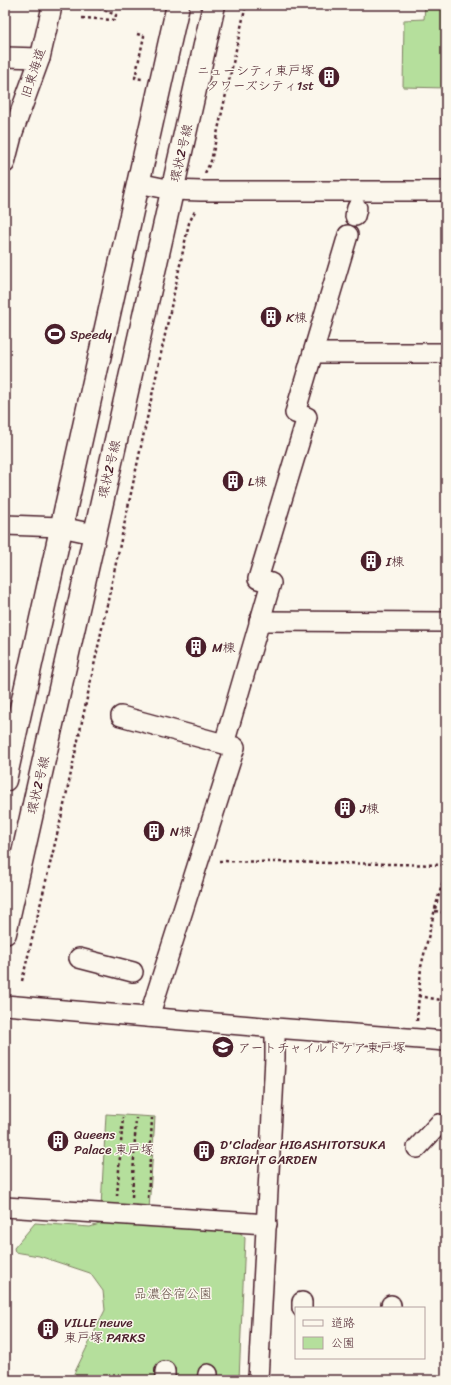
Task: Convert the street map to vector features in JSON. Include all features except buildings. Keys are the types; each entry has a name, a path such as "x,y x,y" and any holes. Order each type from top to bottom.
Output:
{"main road":[{"path":"5,780 178,5"},
{"name":"環状2号線","path":"5,933 214,5"}],"street":[{"name":"旧東海道","path":"5,163 13,132 40,58 51,11 51,5"},
{"path":"5,57 40,58"},
{"path":"138,183 172,190 446,191"},
{"path":"224,744 271,583 258,579 307,416 295,413 348,235"},
{"path":"313,353 446,353"},
{"path":"5,525 61,527 94,534"},
{"path":"260,621 446,622"},
{"path":"121,716 235,748 149,1017"},
{"path":"79,958 133,972"},
{"path":"5,1005 446,1041"},
{"path":"258,1380 276,1028"},
{"path":"417,1148 439,1124"},
{"path":"5,1207 267,1224"}],"path":[{"path":"82,18 115,20 116,15 96,7 85,5"},
{"path":"204,177 211,161 246,5"},
{"path":"137,34 144,36 135,78 142,80 142,76"},
{"path":"22,981 63,810 189,223 198,205"},
{"path":"198,861 446,865"},
{"path":"417,1023 421,967 446,871"},
{"path":"435,911 446,913"},
{"path":"419,996 446,1001"},
{"path":"117,1196 123,1117"},
{"path":"132,1197 136,1118"},
{"path":"148,1199 152,1118"}],"green space":[{"path":"425,5 446,5 446,88 403,87 404,20 424,19"},
{"path":"106,1114 155,1117 149,1210 101,1207"},
{"name":"品濃谷宿公園","path":"109,1221 235,1227 245,1238 239,1380 71,1380 105,1310 103,1291 90,1273 39,1256 15,1252 14,1248 35,1223 90,1227"}],"place":[{"name":"ニューシティ東戸塚 タワーズシティ1st","path":"329,77"},
{"name":"K棟","path":"271,317"},
{"name":"Speedy","path":"55,334"},
{"name":"L棟","path":"233,481"},
{"name":"I棟","path":"371,561"},
{"name":"M棟","path":"196,647"},
{"name":"J棟","path":"345,808"},
{"name":"N棟","path":"154,831"},
{"name":"アートチャイルドケア東戸塚","path":"223,1047"},
{"name":"Queens Palace 東戸塚","path":"58,1141"},
{"name":"D'Cladear HIGASHITOTSUKA BRIGHT GARDEN","path":"204,1151"},
{"name":"VILLE neuve 東戸塚 PARKS","path":"48,1329"}]}
